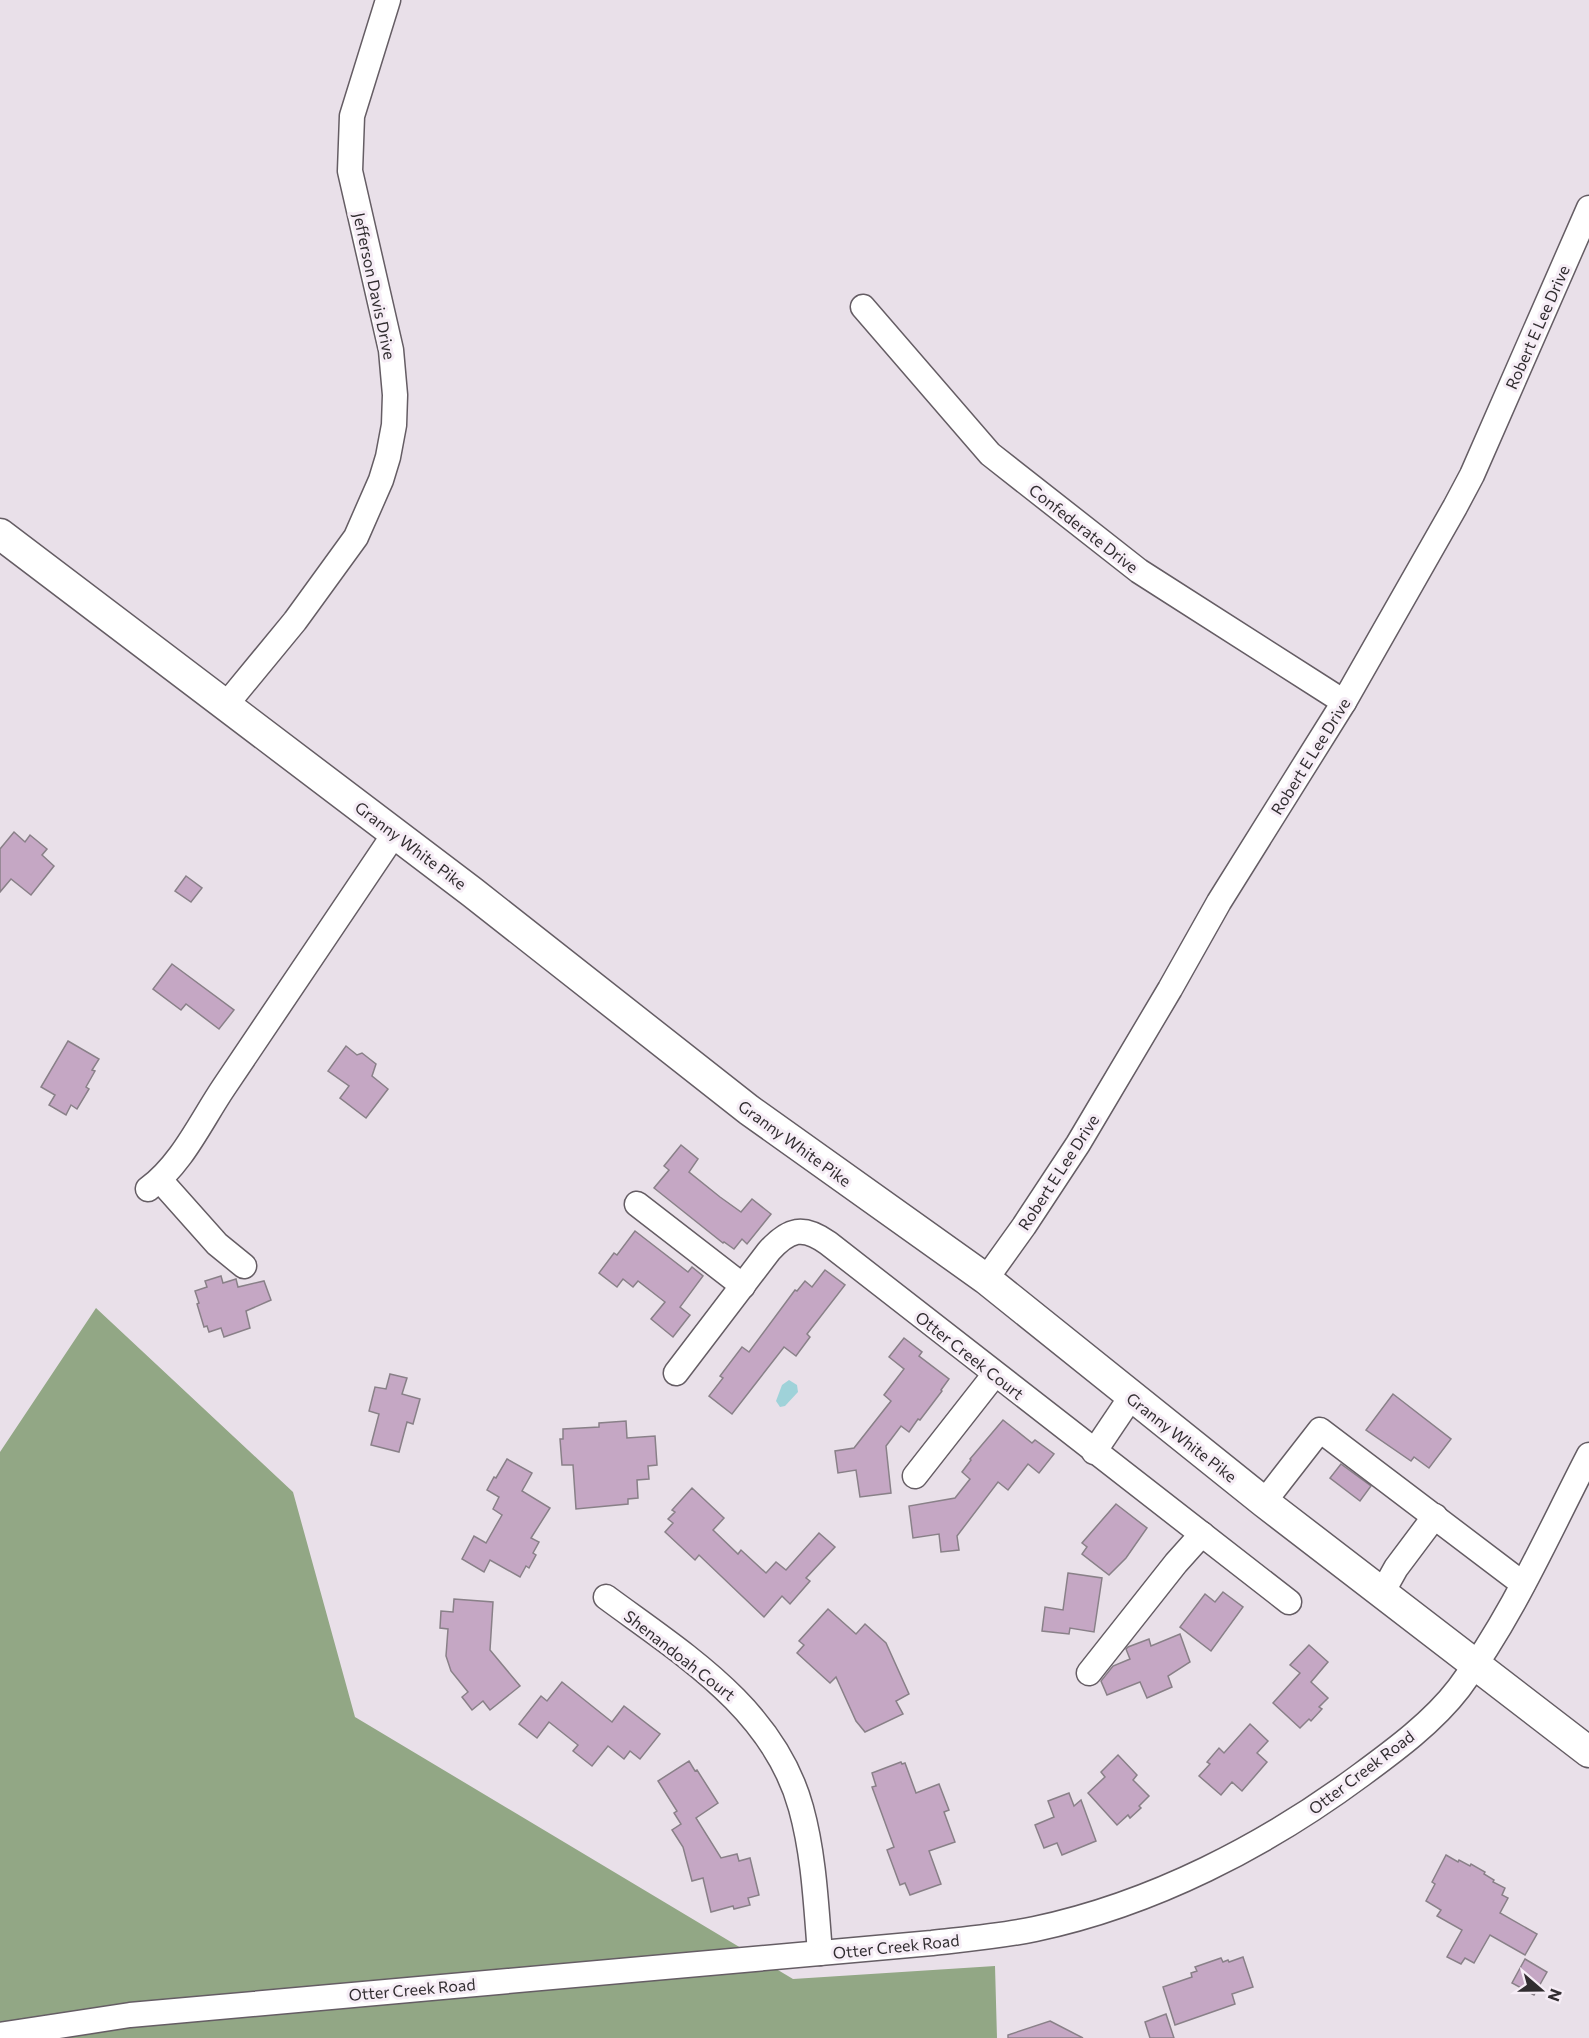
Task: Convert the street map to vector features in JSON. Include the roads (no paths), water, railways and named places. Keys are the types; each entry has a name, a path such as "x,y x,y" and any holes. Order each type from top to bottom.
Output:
{"main road":[{"name":"Granny White Pike","path":"0,534 395,833 749,1110 986,1279 1131,1397 1382,1593 1476,1664 1585,1740"}],"street":[{"name":"Jefferson Davis Drive","path":"225,706 296,621 356,537 381,480 388,457 394,425 395,395 391,350 350,171 352,116 388,0"},
{"name":"Robert E Lee Drive","path":"986,1279 1068,1160 1219,902 1344,702 1472,476 1589,208"},
{"name":"Confederate Drive","path":"863,307 990,454 1139,571 1344,702"},
{"path":"244,1266 217,1244 154,1184 179,1157 211,1105 395,833"},
{"path":"637,1204 743,1286"},
{"name":"Otter Creek Court","path":"676,1373 778,1242 795,1231 807,1232 819,1237 1289,1602"},
{"path":"915,1476 995,1374"},
{"path":"1094,1452 1131,1397"},
{"path":"1264,1502 1320,1430 1523,1584"},
{"name":"Otter Creek Road","path":"0,2035 130,2015 932,1943 1036,1929 1098,1912 1176,1882 1260,1841 1345,1787 1386,1757 1423,1725 1457,1690 1489,1646 1589,1455"},
{"path":"1382,1593 1396,1568 1435,1516"},
{"path":"1084,1665 1090,1649 1138,1601 1195,1529"},
{"name":"Shenandoah Court","path":"606,1597 719,1684 748,1713 778,1752 796,1794 805,1826 820,1953"}],"water":[{"path":"789,1380 797,1385 798,1392 785,1406 780,1407 776,1401 782,1385"}]}
